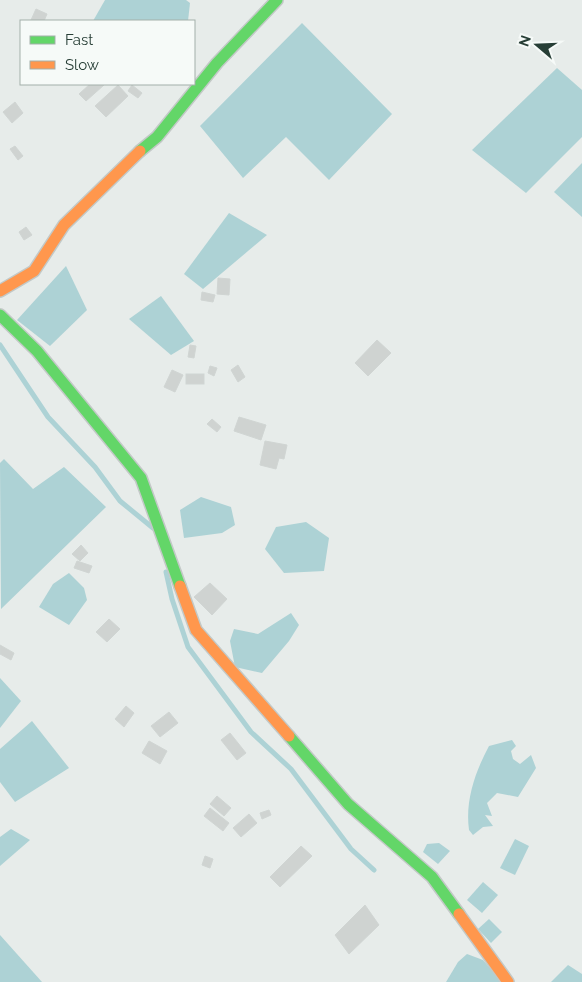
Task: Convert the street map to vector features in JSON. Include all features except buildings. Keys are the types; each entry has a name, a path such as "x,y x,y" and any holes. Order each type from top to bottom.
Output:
{"street":[{"path":"0,291 34,270 64,225 130,159 157,137 217,63 277,0"},
{"path":"0,315 37,351 140,478 196,630 348,804 432,877 508,982"}],"water":[{"path":"105,0 186,0 190,3 188,20 94,20"},
{"path":"302,23 392,114 329,180 286,137 243,178 200,126"},
{"path":"557,68 582,90 582,137 526,193 472,150"},
{"path":"582,163 582,217 554,192"},
{"path":"229,213 267,235 203,289 184,274"},
{"path":"66,266 87,310 50,346 17,320"},
{"path":"161,296 194,341 171,355 129,319"},
{"path":"4,459 33,489 64,467 106,507 1,609 0,463"},
{"path":"201,497 231,507 235,525 222,533 184,538 180,510"},
{"path":"306,522 329,538 324,571 284,573 265,549 276,527"},
{"path":"69,573 84,588 87,600 69,625 39,607 53,584"},
{"path":"291,613 299,625 289,641 262,673 235,667 230,641 234,629 258,634"},
{"path":"0,678 21,701 0,728"},
{"path":"32,721 69,768 15,802 0,782 0,749"},
{"path":"512,740 516,746 511,751 513,759 520,764 531,755 536,768 518,797 497,793 487,803 492,816 485,815 493,826 483,827 473,835 469,830 468,808 479,766 489,746"},
{"path":"11,829 30,840 0,866 0,837"},
{"path":"515,839 529,846 515,875 500,868"},
{"path":"439,843 450,851 438,864 423,852 427,844"},
{"path":"483,882 498,895 482,913 467,900"},
{"path":"489,919 502,932 491,943 478,929"},
{"path":"0,935 42,982 0,982"},
{"path":"467,954 483,960 502,982 446,982 458,962"},
{"path":"568,965 582,974 582,982 551,982"}],"waterway":[{"path":"0,345 48,417 95,467 120,501 153,528"},
{"path":"166,572 172,599 188,647 251,732 291,769 351,849 374,870"}],"traffic: fast":[{"path":"140,151 157,137 217,63 277,0"},
{"path":"0,315 37,351 141,478 180,586"},
{"path":"289,736 348,804 432,877 459,914"}],"traffic: slow":[{"path":"0,291 34,271 64,225 140,151"},
{"path":"180,586 196,630 289,736"},
{"path":"459,914 508,982"}]}
